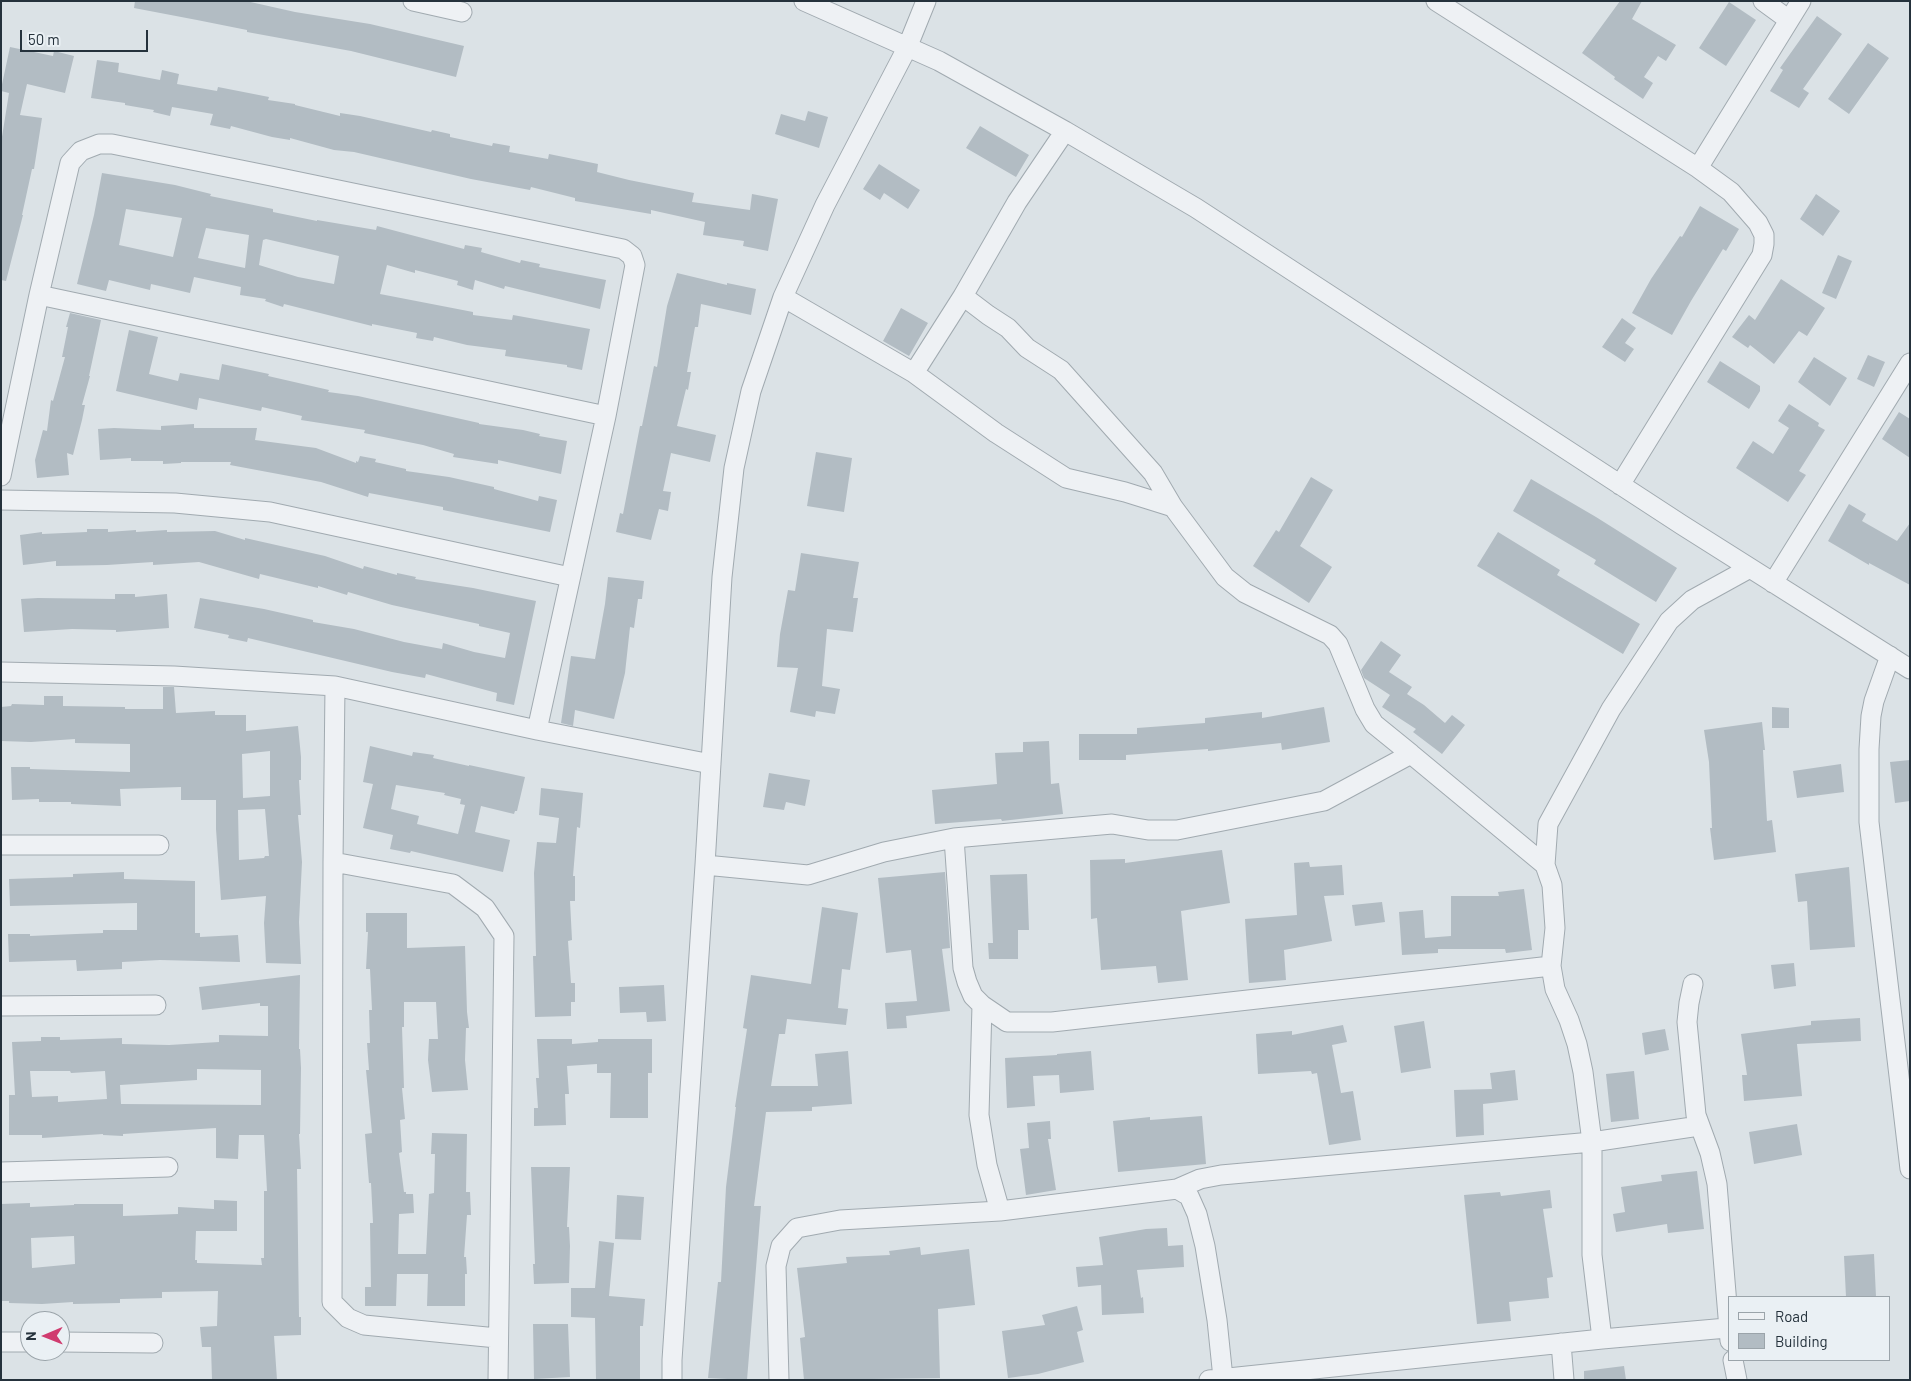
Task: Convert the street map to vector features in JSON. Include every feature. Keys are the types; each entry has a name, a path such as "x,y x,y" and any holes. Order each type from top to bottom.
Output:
{"street":[{"path":"413,1 462,12"},
{"path":"804,1 939,61 1065,130 1196,208 1773,583 1910,669"},
{"path":"672,1380 722,577 734,468 751,391 783,297 825,205 907,48 926,1"},
{"path":"1436,1 1698,168 1731,192 1758,222 1764,235 1762,255 1620,484"},
{"path":"1763,1 1788,20"},
{"path":"1698,168 1801,1"},
{"path":"914,373 963,296 1013,209 1065,130"},
{"path":"1,476 39,295 70,164 81,151 99,144 112,144 624,249 632,256 635,265 606,416 536,730"},
{"path":"39,295 606,416"},
{"path":"963,296 1008,328 1027,348 1061,370 1153,473 1173,507 1225,578 1245,593 1330,634 1338,644 1365,709 1374,724 1545,865"},
{"path":"783,297 914,373 996,433 1066,478 1125,492 1173,507"},
{"path":"1773,583 1910,363"},
{"path":"1,500 176,503 270,512 570,577"},
{"path":"1602,1338 1592,1255 1592,1142 1583,1072 1570,1020 1555,989 1551,966 1555,928 1552,885 1545,865 1548,824 1611,709 1669,621 1692,600 1750,568"},
{"path":"1890,656 1874,701 1871,716 1869,822 1910,1169"},
{"path":"1,672 174,676 335,686 536,730 710,764"},
{"path":"335,686 332,862 332,1302 348,1318 364,1325 497,1338"},
{"path":"705,865 808,875 884,852 954,838 1112,824 1148,830 1177,830 1324,801 1411,754"},
{"path":"954,838 963,968 973,996 982,1005 1007,1022 1052,1022 1551,966"},
{"path":"1,845 159,845"},
{"path":"332,862 453,884 485,908 504,936 497,1338 498,1380"},
{"path":"1693,984 1688,1022 1696,1115 1710,1153 1717,1184 1728,1322"},
{"path":"1,1006 156,1005"},
{"path":"982,1005 979,1115 987,1165 1000,1210"},
{"path":"780,1380 776,1266 781,1246 797,1228 840,1220 1000,1210 1177,1189 1200,1179 1221,1175 1592,1142 1699,1126"},
{"path":"1,1172 168,1167"},
{"path":"1177,1189 1189,1196 1197,1214 1203,1238 1217,1320 1216,1379 1368,1371 1602,1338 1728,1335"},
{"path":"1,1342 20,1342"},
{"path":"70,1342 152,1343"},
{"path":"1561,1343 1564,1380"},
{"path":"1733,1361 1737,1380"}],"building":[{"path":"135,1 246,1 295,12 370,24 464,46 456,77 351,51 247,32 247,30 134,8"},
{"path":"1620,1 1642,1 1632,19 1676,45 1666,61 1658,56 1644,77 1653,83 1643,99 1582,53"},
{"path":"1729,2 1756,20 1726,66 1699,48"},
{"path":"1817,16 1842,34 1803,89 1809,93 1799,108 1770,91 1783,70 1780,68"},
{"path":"1868,43 1889,58 1849,114 1828,99"},
{"path":"10,47 53,56 54,51 74,56 65,93 27,84 20,115 42,118 34,169 32,169 23,215 6,281 1,280 1,143 9,93 1,91 1,89"},
{"path":"97,60 119,63 118,72 160,80 162,70 179,74 177,84 217,91 218,87 269,97 268,100 295,104 340,116 340,113 360,116 431,132 432,130 450,134 450,137 492,146 493,143 510,146 509,152 548,159 549,154 598,164 597,172 694,193 692,202 750,210 752,194 778,199 768,251 743,246 744,241 703,235 705,222 651,210 651,214 575,201 575,198 531,187 530,190 471,179 354,152 334,150 290,138 290,140 272,137 231,126 230,129 210,125 213,114 172,107 170,116 153,112 154,110 125,105 125,103 91,98"},
{"path":"808,111 828,117 819,148 775,134 781,114 805,121"},
{"path":"980,126 1029,155 1016,177 966,148"},
{"path":"879,164 920,190 908,209 884,193 880,200 863,189"},
{"path":"102,173 175,185 211,194 210,196 273,209 273,212 317,221 376,230 377,226 464,249 465,245 482,248 481,252 520,263 521,260 540,264 539,267 606,280 600,309 505,286 504,289 475,280 473,290 457,285 458,281 415,270 415,273 387,265 380,294 473,312 473,315 512,320 513,315 590,329 582,370 567,367 567,365 505,356 506,350 467,345 434,337 433,341 416,338 417,333 372,324 372,326 284,304 283,307 265,301 266,299 240,295 241,287 194,277 190,293 151,284 150,290 109,280 106,291 77,284","holes":["126,209 182,218 173,257 119,245","206,228 249,235 245,268 198,258","266,239 339,256 334,284 298,277 259,265 263,240"]},
{"path":"1816,194 1840,211 1823,236 1800,219"},
{"path":"1700,206 1739,229 1726,251 1723,249 1672,335 1632,313 1651,279 1680,236 1682,237"},
{"path":"1838,255 1852,261 1836,299 1822,293"},
{"path":"677,273 727,285 727,283 756,289 751,315 701,304 698,327 695,327 687,372 691,372 688,390 686,389 677,426 716,435 710,462 671,453 663,491 671,492 668,511 659,509 651,540 616,532 620,513 623,514 640,426 642,426 654,366 657,367 667,306"},
{"path":"1781,279 1825,308 1807,336 1799,331 1774,364 1750,345 1748,348 1732,337 1749,315 1755,320"},
{"path":"901,308 928,323 909,356 883,341"},
{"path":"70,313 101,320 82,405 85,405 82,420 73,455 67,453 69,475 37,478 35,460 43,430 47,431 51,400 53,401 65,357 62,357"},
{"path":"1622,318 1636,328 1625,343 1634,349 1625,362 1602,347"},
{"path":"129,330 158,337 149,374 178,381 180,373 219,380 222,364 269,374 268,376 329,390 328,392 358,396 479,424 540,434 539,436 567,441 561,474 498,460 498,464 453,457 454,454 423,445 364,433 365,430 301,420 302,416 262,407 261,411 199,398 197,410 116,391"},
{"path":"1868,355 1885,362 1874,387 1857,379"},
{"path":"1814,357 1847,378 1830,406 1798,382"},
{"path":"1720,361 1760,386 1760,391 1749,409 1707,382"},
{"path":"1789,404 1819,423 1818,426 1825,430 1799,471 1806,475 1788,502 1736,468 1753,441 1773,454 1789,428 1778,421"},
{"path":"1899,412 1910,419 1910,458 1882,439"},
{"path":"194,424 194,428 257,428 255,440 316,448 356,463 360,456 376,459 375,462 406,469 406,471 449,477 494,487 494,489 538,501 539,496 557,500 550,532 443,510 443,507 369,493 368,497 321,482 230,465 231,462 163,464 163,461 131,461 131,458 100,460 98,429 161,430 161,426"},
{"path":"816,452 852,458 844,512 807,506"},
{"path":"1311,477 1333,490 1300,546 1332,567 1309,603 1253,566 1276,530 1279,532"},
{"path":"1531,479 1677,568 1656,602 1594,564 1596,560 1513,511"},
{"path":"1849,504 1866,514 1862,521 1897,541 1910,523 1910,585 1869,563 1869,565 1828,541"},
{"path":"87,529 108,529 108,532 136,530 136,532 167,530 167,532 215,531 245,540 245,538 325,556 363,569 364,566 397,575 397,573 416,577 415,579 473,588 536,601 514,705 496,701 497,693 426,674 425,678 392,672 248,638 247,642 228,638 229,635 194,628 200,598 264,609 404,642 442,649 443,643 505,658 510,633 479,626 479,624 392,605 348,592 347,595 318,586 318,588 260,574 259,579 199,562 153,565 153,562 56,566 56,561 23,565 20,535 42,532 42,534 87,532"},
{"path":"1498,532 1560,570 1557,575 1640,624 1623,654 1477,566"},
{"path":"801,553 859,562 853,598 858,598 853,632 827,629 822,686 840,689 835,714 816,711 815,717 790,712 798,668 777,667 780,634 788,590 795,591"},
{"path":"608,577 644,581 642,599 638,599 634,628 630,627 625,673 614,719 575,710 573,726 561,723 571,656 595,659"},
{"path":"115,594 135,594 135,597 167,594 169,628 116,632 116,630 72,629 24,632 21,599 115,599"},
{"path":"1381,641 1401,655 1389,672 1412,687 1407,694 1424,705 1445,723 1452,715 1465,725 1442,754 1413,732 1416,729 1382,707 1390,695 1364,678 1361,670"},
{"path":"163,687 174,687 176,713 215,711 215,715 246,715 246,731 298,726 301,757 301,780 299,780 301,815 298,815 302,862 299,922 301,964 266,963 264,923 266,896 221,900 216,800 181,800 181,787 120,789 121,806 71,804 71,802 39,802 39,799 12,800 11,767 130,772 130,744 75,743 75,739 31,742 1,741 1,707 11,706 12,704 44,705 44,696 63,696 63,706 163,709","holes":["270,751 270,796 243,798 242,754","265,809 269,856 239,860 238,810"]},
{"path":"1324,707 1330,742 1282,750 1281,743 1208,751 1208,749 1126,755 1126,760 1079,760 1079,734 1137,734 1137,728 1205,723 1205,718 1262,712 1262,718"},
{"path":"1772,707 1789,708 1789,728 1772,728"},
{"path":"1762,722 1765,750 1763,750 1767,821 1772,820 1776,852 1714,860 1710,828 1712,828 1709,762 1704,730"},
{"path":"1049,741 1051,784 1059,783 1063,814 1002,821 1001,819 935,824 932,790 997,784 995,753 1023,752 1023,742"},
{"path":"370,746 412,756 413,752 434,755 433,758 525,777 517,811 514,814 481,806 475,832 510,840 503,872 411,851 410,853 390,849 393,835 363,828 373,784 363,782","holes":["396,785 445,793 444,795 461,799 460,804 465,805 458,834 417,824 419,816 391,809"]},
{"path":"1910,760 1910,801 1895,803 1890,762"},
{"path":"1841,764 1844,792 1797,798 1793,771"},
{"path":"769,773 810,780 805,806 786,802 784,810 763,807"},
{"path":"541,788 583,793 580,828 577,827 573,876 575,876 575,901 570,901 572,940 568,941 571,983 575,983 575,1002 571,1002 571,1016 535,1017 533,956 536,956 534,873 537,842 556,843 559,818 539,815"},
{"path":"1222,850 1230,903 1181,911 1188,980 1158,983 1156,966 1101,970 1097,918 1091,919 1090,860 1125,859 1125,863"},
{"path":"1309,862 1310,867 1342,865 1344,895 1324,896 1332,941 1284,950 1286,980 1249,983 1245,919 1297,915 1294,863"},
{"path":"1849,867 1855,947 1810,950 1807,901 1798,902 1795,874"},
{"path":"124,872 124,879 195,881 195,933 200,933 200,937 238,935 240,962 160,960 122,962 122,969 77,971 76,960 9,962 8,934 30,934 30,936 103,933 103,930 137,930 137,903 10,906 9,879 73,877 73,874"},
{"path":"945,872 950,948 942,949 950,1011 906,1016 907,1028 887,1029 885,1003 917,1001 911,950 886,953 878,878"},
{"path":"1027,874 1029,930 1018,930 1018,959 989,959 988,943 993,943 990,875"},
{"path":"1524,889 1532,950 1506,953 1505,949 1438,949 1438,953 1402,955 1399,912 1423,910 1425,938 1451,936 1451,896 1499,896 1498,892"},
{"path":"1382,902 1385,922 1355,926 1352,905"},
{"path":"822,907 858,913 850,970 842,969 838,1008 848,1009 846,1025 787,1019 785,1034 779,1034 771,1086 818,1086 815,1054 848,1051 852,1104 812,1107 812,1111 766,1112 754,1206 761,1206 747,1380 708,1378 718,1282 721,1282 726,1187 735,1107 747,1029 743,1028 751,975 811,984"},
{"path":"366,913 407,913 407,948 465,946 469,1028 466,1028 465,1060 468,1090 432,1092 428,1060 429,1039 438,1039 436,1002 404,1002 404,1027 402,1027 404,1088 402,1088 405,1119 400,1120 402,1152 399,1153 404,1192 406,1194 413,1194 414,1213 399,1214 398,1254 426,1254 429,1194 434,1193 435,1154 431,1154 432,1133 467,1134 466,1192 470,1192 471,1215 467,1215 464,1257 466,1257 467,1274 465,1274 465,1306 427,1306 428,1274 397,1274 396,1306 365,1306 365,1287 371,1287 370,1223 373,1223 371,1183 369,1183 365,1134 372,1133 366,1070 369,1070 367,1043 370,1043 369,1010 372,1010 370,969 366,969 368,932 366,932"},
{"path":"1794,963 1796,986 1774,989 1771,965"},
{"path":"300,975 299,1049 301,1068 299,1134 301,1169 297,1169 299,1317 301,1317 301,1335 274,1336 277,1380 212,1380 211,1347 202,1347 200,1327 217,1326 218,1291 162,1292 162,1298 120,1299 120,1303 73,1304 73,1302 42,1304 1,1301 1,1204 30,1203 30,1207 74,1204 123,1204 123,1216 178,1214 178,1207 214,1209 214,1200 237,1201 237,1231 196,1231 195,1260 197,1260 197,1263 262,1265 261,1258 264,1258 264,1191 267,1191 264,1135 239,1135 238,1159 216,1158 216,1128 123,1134 123,1136 103,1134 42,1138 42,1135 9,1135 9,1095 15,1095 12,1042 41,1041 41,1037 60,1037 60,1040 122,1038 122,1044 169,1045 219,1042 219,1035 268,1036 268,1006 260,1006 260,1003 202,1010 199,987","holes":["197,1069 261,1070 261,1105 121,1104 120,1085 197,1080","30,1071 70,1071 71,1073 105,1071 107,1099 58,1102 58,1096 32,1097","74,1236 75,1264 32,1268 31,1238"]},
{"path":"664,985 666,1021 647,1022 646,1012 620,1013 619,987"},
{"path":"1860,1018 1861,1041 1797,1044 1802,1096 1744,1101 1742,1075 1747,1075 1741,1034 1811,1025 1811,1021"},
{"path":"1424,1021 1431,1068 1401,1073 1394,1026"},
{"path":"1343,1025 1347,1042 1332,1045 1341,1093 1353,1091 1361,1140 1329,1145 1317,1073 1312,1074 1311,1071 1258,1074 1256,1034 1292,1031 1292,1035"},
{"path":"1665,1029 1669,1050 1645,1055 1642,1033"},
{"path":"537,1039 572,1039 572,1044 598,1042 598,1039 652,1039 652,1073 648,1073 648,1118 610,1118 611,1073 597,1073 597,1064 567,1066 569,1094 565,1094 566,1125 534,1126 534,1108 538,1108 536,1078 539,1078"},
{"path":"1091,1051 1094,1090 1060,1093 1059,1075 1033,1076 1035,1106 1007,1108 1005,1058"},
{"path":"1515,1070 1518,1100 1483,1104 1484,1135 1456,1137 1454,1090 1492,1089 1490,1073"},
{"path":"1634,1071 1639,1119 1611,1122 1606,1074"},
{"path":"1202,1116 1206,1164 1118,1172 1113,1121 1150,1117 1150,1120"},
{"path":"1050,1121 1051,1139 1048,1139 1056,1190 1026,1195 1020,1149 1029,1148 1027,1123"},
{"path":"1797,1124 1802,1155 1754,1164 1749,1132"},
{"path":"531,1167 570,1167 567,1227 569,1227 570,1246 569,1283 534,1284 533,1264 535,1264"},
{"path":"1697,1171 1704,1229 1668,1233 1667,1224 1616,1232 1613,1214 1625,1212 1621,1187 1662,1181 1661,1175"},
{"path":"1550,1190 1552,1208 1543,1209 1553,1277 1547,1278 1549,1298 1509,1302 1511,1321 1477,1324 1464,1195 1500,1192 1501,1196"},
{"path":"617,1195 644,1197 641,1240 615,1239"},
{"path":"1167,1228 1168,1246 1183,1245 1184,1267 1137,1270 1141,1298 1143,1297 1144,1313 1102,1315 1101,1285 1078,1287 1076,1267 1103,1265 1099,1237 1146,1229"},
{"path":"599,1241 614,1243 609,1296 645,1299 643,1326 640,1326 640,1380 596,1380 595,1318 571,1317 571,1288 595,1288"},
{"path":"920,1247 921,1255 969,1249 975,1305 938,1309 940,1378 804,1380 800,1338 805,1337 797,1268 847,1263 846,1257 890,1255 889,1251"},
{"path":"1874,1254 1876,1296 1846,1296 1844,1256"},
{"path":"1077,1306 1083,1330 1077,1332 1084,1362 1038,1374 1008,1378 1002,1331 1045,1325 1042,1315"},
{"path":"533,1324 568,1324 570,1377 534,1379"},
{"path":"1624,1366 1626,1380 1584,1380 1584,1371"}]}
